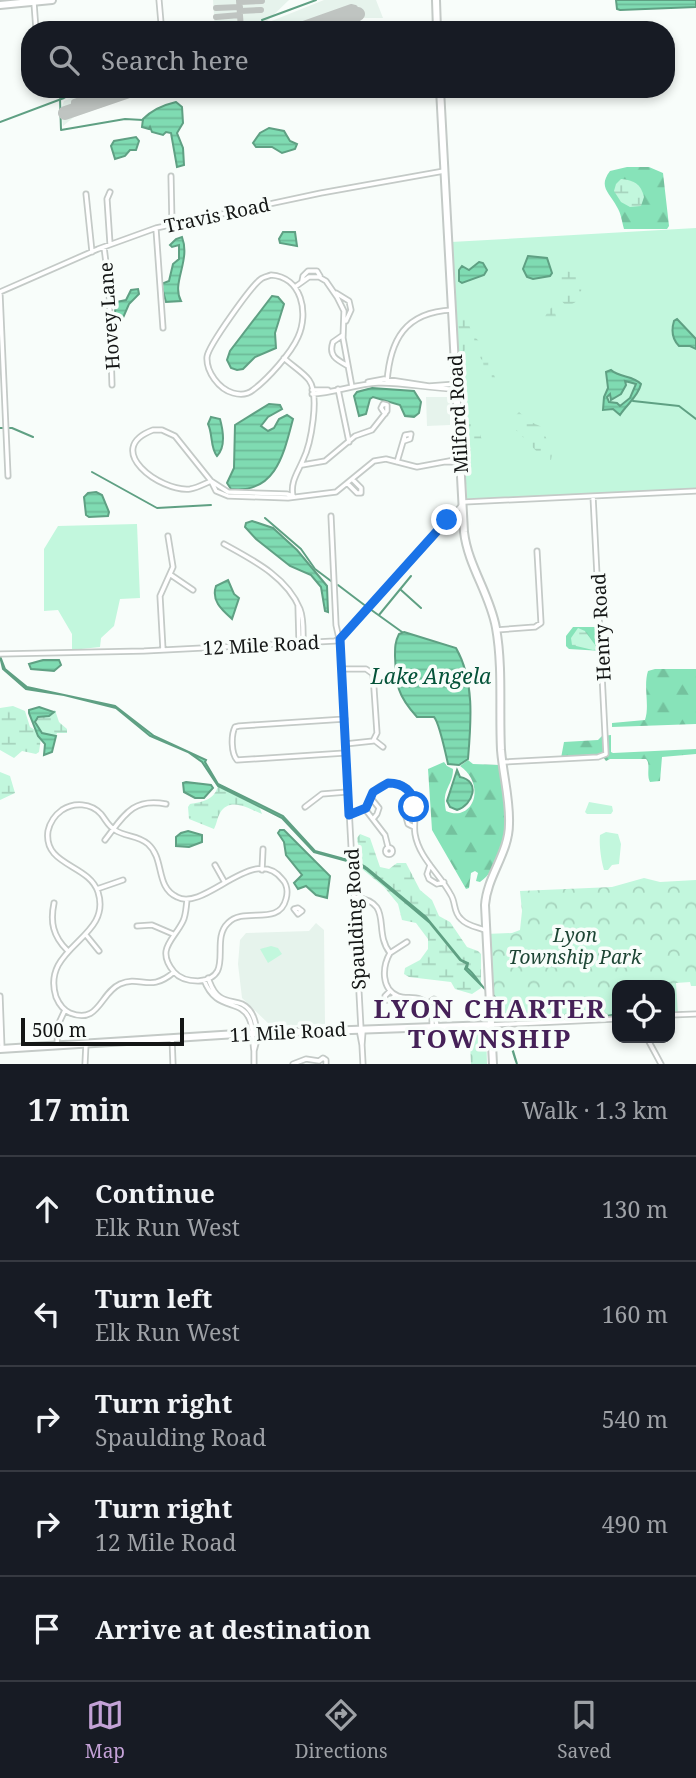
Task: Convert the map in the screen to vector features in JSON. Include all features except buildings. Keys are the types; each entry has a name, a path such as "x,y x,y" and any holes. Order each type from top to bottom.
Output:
{"street":[{"path":"0,5 52,0"},
{"path":"159,0 161,21"},
{"path":"436,0 437,21"},
{"path":"34,3 35,21"},
{"name":"Milford Road","path":"440,98 466,546 491,609 496,630 509,829 505,846 487,887 485,926 493,1064"},
{"name":"Travis Road","path":"0,293 110,244 156,228 311,195 444,171"},
{"path":"171,176 172,225"},
{"path":"110,192 107,199 110,244"},
{"path":"86,194 92,252"},
{"path":"156,228 163,328"},
{"name":"Hovey Lane","path":"104,247 109,288 112,385"},
{"path":"271,275 278,275 295,287 303,304 299,335 284,358 253,391 245,394 226,391 212,377 207,357 209,347 258,281 271,275"},
{"path":"295,287 309,277 321,278 335,293 344,311 345,323"},
{"path":"0,293 8,476"},
{"path":"335,293 349,300 351,310 342,335 352,387"},
{"path":"387,381 390,355 413,321 430,312 452,310"},
{"path":"342,335 332,342 331,352 334,358 348,366"},
{"path":"284,358 309,380 312,392 312,432 306,455 292,484 293,496"},
{"path":"312,392 352,387 379,379 431,389 456,387"},
{"path":"338,389 349,442"},
{"path":"300,466 325,461 355,436 372,430 385,414"},
{"path":"211,481 190,489 168,485 138,467 133,456 136,443 144,433 153,430 170,433 179,440 186,453 211,481 228,492 293,496 335,492 374,461 386,459 417,467 460,460"},
{"path":"347,432 355,436"},
{"path":"397,462 404,440"},
{"path":"306,455 311,462"},
{"path":"348,482 360,493 361,488 352,479"},
{"path":"463,503 696,491"},
{"name":"Henry Road","path":"503,762 603,757 607,747 593,496"},
{"name":"12 Mile Road","path":"0,654 163,650 340,639 463,503"},
{"name":"Spaulding Road","path":"331,516 336,625 340,639 345,719 363,1064"},
{"path":"163,650 160,596 171,575 172,558 168,536"},
{"path":"224,544 259,564 287,587 298,606 301,643"},
{"path":"496,630 534,627 541,623 537,551"},
{"path":"171,575 193,590"},
{"path":"342,669 366,669 373,674 376,733 374,740"},
{"path":"345,719 239,726 234,727 232,732 237,760 346,753"},
{"path":"345,744 374,740 383,747"},
{"path":"349,815 365,808 377,788 388,783 401,785 412,795 414,827 421,852 444,882 459,917 470,925 485,926"},
{"path":"305,807 322,794 348,792"},
{"path":"371,798 379,807 372,819"},
{"path":"105,840 133,807 143,802 166,804"},
{"path":"174,972 157,983 130,982 118,985 108,993 99,1007 88,1014 79,1015 65,1010 57,998 55,980 58,966 67,950 94,925 99,912 97,890 82,871 56,856 49,844 49,828 59,812 79,805 95,810 114,830 139,838 149,845 159,860 162,880 175,897 187,900 202,897 224,881 243,873 262,870 275,873 283,880 287,892 284,904 272,915 240,915 229,921 220,937 221,963 216,972 206,979 186,980 174,972 166,955 167,944 184,919 187,900"},
{"path":"414,807 406,817 408,824 414,827"},
{"path":"365,808 385,835 388,847"},
{"path":"262,870 263,849"},
{"path":"430,865 427,873 429,879 437,884 444,882"},
{"path":"215,866 224,881"},
{"path":"97,890 123,880"},
{"path":"354,897 370,900 377,907 384,944 390,953"},
{"path":"54,903 52,923 59,940 67,950"},
{"path":"284,904 294,909"},
{"path":"137,926 152,925 173,934"},
{"path":"86,934 99,951"},
{"path":"407,942 390,953 384,965 386,984 395,995 421,999 427,1004 435,1013 435,1026"},
{"path":"206,979 218,999 234,1004 252,1018 254,1064"},
{"path":"390,991 385,996 386,1000 391,1000 395,995"},
{"path":"0,996 1,1049"},
{"path":"427,1004 434,999 437,1001 432,1010"},
{"path":"57,1045 58,1025 65,1010"},
{"path":"675,1016 696,1014"},
{"name":"11 Mile Road","path":"1,1049 254,1034 612,1019"},
{"path":"172,1038 173,1064"},
{"path":"650,1043 661,1064"},
{"path":"85,1064 86,1044"},
{"path":"293,1064 306,1059 320,1062 325,1059 326,1064"}],"shaded area":[{"path":"213,0 289,0 267,21 214,21"},
{"path":"324,0 376,0 383,18 351,21 272,21"},
{"path":"72,98 128,98 74,117 63,126 61,109 64,101"},
{"path":"426,397 450,397 450,425 427,426"},
{"path":"316,923 324,930 325,1024 271,1026 242,998 238,964 240,940 246,933 309,931"}],"green space":[{"path":"627,167 649,167 663,173 669,226 667,229 624,229 620,212 606,189 605,181 610,171"},
{"path":"621,179 639,186 644,197 641,206 630,207 621,202 614,191"},
{"path":"696,228 696,489 467,499 451,242"},
{"path":"565,271 579,277 582,284 579,300 567,307 560,299 561,276"},
{"path":"553,305 558,324 547,333 543,322"},
{"path":"458,319 468,320 475,337 494,356 495,366 491,367 499,388 496,394 485,380 483,361 470,347 461,353"},
{"path":"519,412 542,427 552,454 551,460 543,458 515,429 516,415"},
{"path":"465,420 476,423 482,440 468,455 465,447"},
{"path":"137,524 140,598 120,599 114,626 101,638 100,647 72,650 72,634 58,610 44,611 44,549 58,526"},
{"path":"573,627 600,627 602,651 569,649 566,646 566,636"},
{"path":"578,628 585,631 598,649 572,645 571,638"},
{"path":"696,669 696,724 612,727 612,723 645,720 648,671"},
{"path":"13,706 25,711 30,727 37,731 41,738 39,752 36,754 22,751 14,758 0,750 0,708"},
{"path":"55,710 67,733 57,733 56,736 42,733 36,719 53,714"},
{"path":"611,735 613,753 696,749 696,754 662,757 660,781 650,782 646,759 606,761 603,757 561,758 564,742 598,740 602,736"},
{"path":"468,760 473,764 500,765 506,821 503,843 493,867 480,882 476,881 478,873 471,873 469,888 466,889 432,830 428,769 444,762 453,769 445,797 446,811 463,812 469,807 475,792 468,774 460,766"},
{"path":"0,772 10,776 15,793 0,800"},
{"path":"218,786 259,806 262,814 240,805 229,805 220,813 214,829 189,819 190,804 211,797"},
{"path":"589,802 612,806 613,811 611,814 587,814 585,812"},
{"path":"606,832 618,834 621,844 619,864 604,870 600,835"},
{"path":"360,834 370,838 380,867 389,869 397,863 406,863 420,890 432,900 439,916 450,922 467,947 481,954 481,988 472,994 455,989 451,982 409,977 404,974 405,968 420,960 428,949 428,939 416,923 402,920 398,904 384,887 362,869 357,838"},
{"name":"Lyon Township Park","path":"644,878 660,882 696,880 696,986 691,986 690,982 676,983 678,1015 675,1015 675,980 612,980 612,1019 491,1025 485,934 520,930 520,891 612,887"},
{"path":"271,946 278,948 282,954 268,963 260,949"},
{"path":"445,1032 486,1032 487,1064 471,1064 470,1041 465,1041 463,1035 448,1037"}],"water":[{"path":"616,0 696,0 696,7 620,10 617,9"},
{"path":"176,102 182,107 183,123 177,133 183,148 184,165 177,167 171,133 166,132 163,135 152,132 150,127 142,127 143,119 150,113"},
{"path":"269,128 284,131 290,141 297,144 295,149 282,153 272,147 256,147 253,143 260,133"},
{"path":"136,137 139,141 136,150 130,150 125,156 115,159 111,146 114,141"},
{"path":"283,232 295,232 297,246 280,243"},
{"path":"182,237 184,255 178,287 181,301 166,302 161,284 169,281 173,264 179,259 179,245 170,245"},
{"path":"528,256 547,258 552,273 550,276 533,279 527,277 523,269"},
{"path":"479,262 483,263 487,270 484,275 462,283 459,281 459,270 462,266 469,270"},
{"path":"138,289 139,294 129,304 119,322 115,312 116,302 126,300 131,290"},
{"path":"272,296 278,297 284,304 275,333 276,348 255,357 243,369 231,368 227,360 230,351"},
{"path":"677,319 696,339 696,349 679,346 675,341 673,328"},
{"path":"611,370 641,384 635,397 620,415 613,409 603,410 608,388 606,372","holes":["625,381 636,384 630,398 620,406 609,402 607,397 610,394 611,400 621,394 626,385"]},
{"path":"372,388 414,391 421,402 419,413 414,417 405,416 400,405 373,397 366,414 359,416 354,396 357,392"},
{"path":"269,404 280,405 282,409 268,417 261,426 268,431 287,415 293,419 276,469 258,485 246,489 231,489 227,483 234,468 235,425"},
{"path":"211,417 220,419 222,428 223,443 217,456 208,424"},
{"path":"96,492 102,495 108,516 86,515 84,497 88,493"},
{"path":"252,521 273,528 297,550 327,586 328,612 325,611 321,587 311,575 290,566 256,539 245,527 246,523"},
{"path":"228,580 234,594 239,598 232,619 218,605 215,596 216,586"},
{"name":"Lake Angela","path":"404,632 456,648 462,661 469,688 471,717 468,759 459,765 448,764 434,717 417,717 399,689 395,650 399,634"},
{"path":"0,656 5,669 27,687 115,706 154,736 206,760 218,784 283,816 315,851 359,863 367,868 426,917 461,960 468,963 467,968 483,987 465,969 467,964 460,960 430,923 367,870 358,864 314,852 282,818 218,786 202,762 188,752 150,736 116,708 26,689 3,669"},
{"path":"43,660 59,660 61,665 54,671 31,669 29,664"},
{"path":"39,707 54,712 49,716 38,717 35,722 42,733 56,736 52,752 44,755 45,744 38,736 29,713 29,710"},
{"path":"457,770 460,777 471,783 472,793 467,803 457,810 450,807 447,801"},
{"path":"183,783 211,785 213,788 204,798 195,798 184,792"},
{"path":"284,830 330,876 327,898 316,895 306,886 298,889 294,883 302,875 286,855 284,842 278,833"},
{"path":"188,831 202,835 202,842 189,847 176,846 176,837"},
{"path":"483,987 497,999 496,1004 505,1020 595,1017 508,1022 507,1030 495,1004 495,999"}],"waterway":[{"path":"262,20 316,0"},
{"path":"0,122 64,98"},
{"path":"60,99 61,130 125,119 143,120"},
{"path":"633,401 679,406 696,419"},
{"path":"0,428 12,428 33,437"},
{"path":"92,472 157,508 211,505"},
{"path":"265,518 301,549 315,569 331,581"},
{"path":"379,615 411,576"},
{"path":"338,585 367,607"},
{"path":"401,590 421,608"},
{"path":"370,609 402,632"}],"taxiway":[{"path":"239,0 240,21"},
{"path":"240,2 262,1"},
{"path":"216,8 240,7"},
{"path":"311,21 351,7 355,8 357,14"},
{"path":"240,11 261,10"},
{"path":"216,17 240,15"},
{"path":"74,110 74,102 85,98"}],"runway":[{"path":"337,21 358,14"},
{"path":"65,113 109,98"}],"district":[{"name":"LYON CHARTER TOWNSHIP","path":"490,1024"}],"route":[{"path":"414,807 412,795 407,788 388,783 373,792 366,808 349,815 340,639 447,520"}]}
